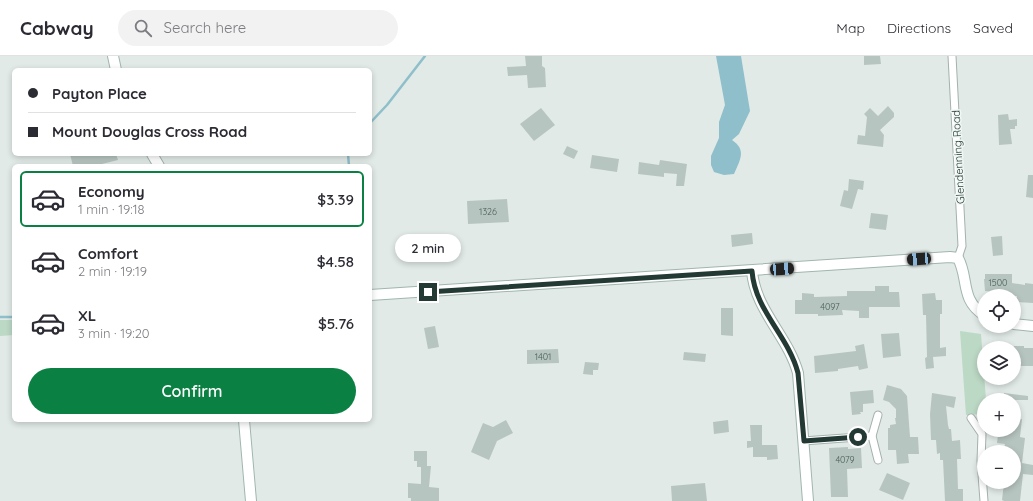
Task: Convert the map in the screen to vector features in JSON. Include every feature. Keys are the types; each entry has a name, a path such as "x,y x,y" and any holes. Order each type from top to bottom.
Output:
{"street":[{"path":"114,56 116,68"},
{"name":"Glendenning Road","path":"952,56 962,246 958,258"},
{"path":"372,296 958,258 971,304 977,309"},
{"path":"752,271 752,281 759,302 792,353 798,373 808,501"},
{"path":"1021,325 1033,326"},
{"path":"878,415 872,436 878,460"},
{"path":"971,418 982,434 981,461 984,501"},
{"path":"244,422 251,501"},
{"path":"804,441 872,436"}],"green space":[{"path":"0,320 12,320 12,335 0,336"},
{"path":"960,331 981,334 982,341 977,341 977,385 985,385 985,393 977,393 977,414 966,415"}],"water":[{"path":"716,56 741,56 750,111 739,134 732,140 737,144 741,151 740,160 734,174 724,175 714,172 711,165 711,156 719,138 719,122 725,105"}],"building":[{"path":"525,56 542,56 542,66 545,68 546,87 528,88 527,75 508,76 507,67 526,66"},
{"path":"864,56 880,56 881,64 864,65"},
{"path":"888,106 894,113 894,117 880,130 884,135 883,147 857,144 858,135 865,136 867,117 864,114 870,108 878,116"},
{"path":"541,108 555,125 534,141 520,124"},
{"path":"1008,114 1009,120 1017,119 1017,126 1015,126 1015,129 1010,129 1012,144 999,145 998,115"},
{"path":"567,146 578,151 574,159 563,154"},
{"path":"592,155 619,159 617,172 590,168"},
{"path":"70,156 117,156 118,160 102,164 72,164"},
{"path":"660,160 687,164 684,186 676,186 677,174 664,173 664,177 638,174 639,162 659,165"},
{"path":"1028,175 1033,175 1033,198 1026,197"},
{"path":"849,179 864,181 863,190 858,189 852,209 840,206 844,190 848,191"},
{"path":"507,199 509,222 468,224 467,201"},
{"path":"871,213 888,215 886,230 869,228"},
{"path":"752,233 753,244 732,247 731,235"},
{"path":"1002,236 1003,255 993,256 991,237"},
{"path":"405,249 420,249 420,260 405,260"},
{"path":"985,274 1012,274 1012,283 1025,285 1025,283 1033,284 1033,303 1021,302 1021,289 985,289"},
{"path":"875,286 889,286 889,292 899,292 900,307 869,307 869,318 859,318 859,311 842,310 843,315 818,316 818,314 795,314 795,300 802,300 802,293 814,294 814,297 847,296 847,291 875,291"},
{"path":"935,293 936,300 942,300 942,314 940,314 940,348 946,347 946,356 933,357 934,368 926,369 926,315 923,315 922,294"},
{"path":"721,308 733,308 733,336 721,335"},
{"path":"435,326 439,347 428,349 424,328"},
{"path":"899,333 901,356 883,358 881,334"},
{"path":"864,344 868,368 859,370 858,366 838,369 838,371 815,373 814,356 856,351 855,346"},
{"path":"1021,346 1024,346 1024,348 1033,348 1033,366 1021,366"},
{"path":"558,349 559,363 527,364 527,350"},
{"path":"684,352 706,354 705,362 683,360"},
{"path":"585,362 599,363 598,370 593,370 593,375 583,374"},
{"path":"887,385 901,389 907,396 910,437 918,437 919,454 908,454 909,463 897,464 896,450 888,450 888,428 890,428 890,425 896,424 896,409 889,402 883,400"},
{"path":"873,390 874,403 863,404 863,412 860,412 861,414 852,415 850,392"},
{"path":"932,393 956,397 954,408 946,406 948,425 949,429 951,429 952,441 960,440 961,459 957,459 958,489 963,489 963,501 945,501 943,460 940,460 940,453 937,454 936,440 931,440 930,414"},
{"path":"1021,395 1028,396 1028,400 1021,400"},
{"path":"506,420 513,433 497,441 489,460 471,452 483,423 493,427"},
{"path":"728,420 729,432 714,434 713,422"},
{"path":"750,425 762,425 762,445 777,445 778,459 767,460 767,457 753,457 753,447 747,448 747,441 751,441"},
{"path":"998,437 1025,438 1022,463 1033,465 1033,475 1023,474 1020,501 1002,500 1003,489 1021,489 1021,445 1005,445 997,443"},
{"path":"848,447 848,449 861,448 862,468 847,469 848,497 831,497 829,448"},
{"path":"414,451 427,451 427,466 431,466 429,487 439,488 439,501 411,501 411,498 408,498 408,483 421,484 421,467 417,467 417,461 414,461"},
{"path":"887,473 910,483 903,500 879,490"},
{"path":"705,483 707,501 672,501 671,486"}],"waterway":[{"path":"372,121 387,105 425,56"},
{"path":"348,156 349,164"},
{"path":"0,317 12,317"}],"route":[{"path":"428,292 752,271 752,281 759,302 792,353 798,373 804,441 858,437"}]}
